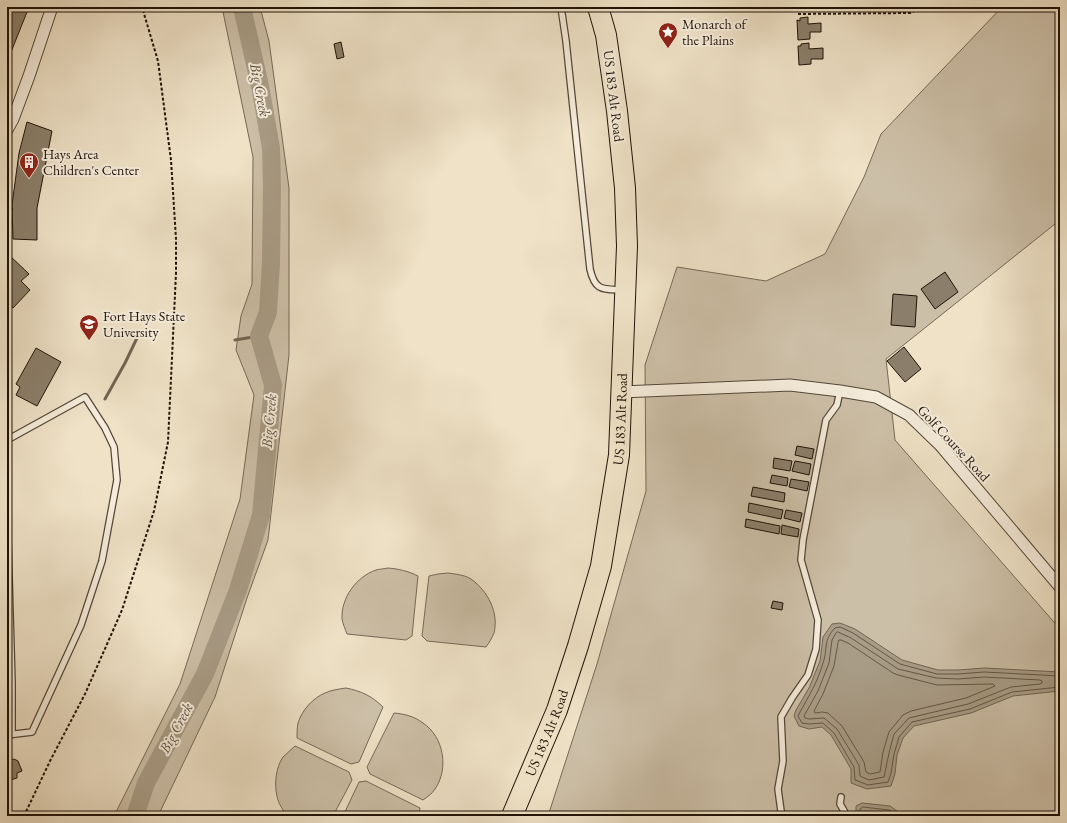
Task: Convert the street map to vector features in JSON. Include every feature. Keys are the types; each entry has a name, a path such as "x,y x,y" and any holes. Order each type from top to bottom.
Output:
{"highway":[{"name":"US 183 Alt Road","path":"512,816 557,710 578,646 601,566 619,455 626,246 624,188 617,110 606,35 598,7"}],"street":[{"path":"7,130 13,119 29,76 52,7"},
{"name":"Golf Course Road","path":"621,392 790,385 876,397 909,415 940,445 1060,587"}],"lane":[{"path":"561,7 592,277 598,286 625,291"},
{"path":"784,816 781,811 778,789 783,761 781,717 808,675 816,649 818,620 801,560 803,540 826,420 837,405 840,391"},
{"path":"7,440 85,397 105,428 114,447 117,480 102,561 81,624 32,732 9,734 12,683 7,508"},
{"path":"841,797 840,804 847,816"}],"path":[{"path":"24,816 50,761 85,694 122,610 154,511 168,442 176,274 176,239 171,160 158,61 142,7"},
{"path":"798,14 910,13 924,7"},
{"path":"7,209 13,209"}],"shaded area":[{"path":"222,7 260,7 269,41 289,188 289,355 268,540 247,598 215,697 158,816 114,816 180,684 240,499 254,395 236,350 241,316 252,284 253,157"},
{"path":"1002,7 1060,7 1060,220 886,359 895,440 1060,629 1060,816 548,816 597,664 646,491 645,365 677,267 766,281 825,254 864,177 881,134"},
{"path":"388,568 403,570 418,576 412,636 406,640 347,634 343,625 342,611 351,589 369,573"},
{"path":"448,573 471,579 487,596 491,603 495,618 495,625 494,633 486,647 427,641 422,636 429,576"},
{"path":"346,688 366,694 383,707 359,762 351,764 297,738 298,723 308,705 325,693 332,690"},
{"path":"394,713 409,716 420,721 436,736 440,745 443,763 442,772 435,789 423,800 370,774 367,767"},
{"path":"295,746 349,772 352,780 333,816 287,816 281,806 276,791 277,771 283,757"},
{"path":"366,781 420,808 419,816 343,816 359,782"}],"water":[{"path":"840,623 855,629 902,660 938,670 984,668 1060,672 1060,691 1013,696 971,713 914,726 903,738 897,755 895,774 891,786 867,789 851,783 851,769 831,735 822,727 809,729 799,726 794,716 809,688 820,661 823,637 832,624"},
{"path":"862,803 890,806 904,816 856,816 856,806"}],"building":[{"path":"7,7 29,7 7,62"},
{"path":"808,17 808,24 821,23 821,32 810,32 810,39 798,40 797,20 800,21 800,18"},
{"path":"341,42 344,57 337,59 334,44"},
{"path":"809,43 809,49 823,48 823,59 811,59 811,64 799,65 798,46"},
{"name":"Hays Area Children's Center","path":"27,122 52,131 37,208 37,240 13,239 12,205 19,153"},
{"path":"7,253 29,274 21,281 30,290 13,308 7,302"},
{"path":"945,272 958,292 935,309 921,289"},
{"path":"893,294 917,296 915,327 891,325"},
{"path":"904,347 921,369 905,382 887,361"},
{"path":"36,348 61,362 37,406 16,395 20,387 16,384"},
{"path":"797,446 814,449 812,459 795,455"},
{"path":"774,458 792,461 790,471 773,468"},
{"path":"795,461 811,464 809,475 792,471"},
{"path":"772,475 788,478 787,486 770,483"},
{"path":"791,479 809,482 807,491 789,487"},
{"path":"753,487 785,493 784,502 751,496"},
{"path":"749,503 783,510 781,519 748,512"},
{"path":"786,510 802,513 800,522 784,518"},
{"path":"746,519 780,526 779,534 745,527"},
{"path":"782,525 799,529 798,537 781,534"},
{"path":"773,601 783,603 782,610 771,608"},
{"path":"14,759 18,761 22,771 17,773 17,778 7,781 7,761"}],"waterway":[{"name":"Big Creek","path":"135,816 146,783 205,674 238,590 261,515 273,385 259,336 268,312 271,263 271,148 260,86 242,7"},
{"path":"235,340 259,336"},
{"path":"105,399 137,338"}],"place":[{"name":"Monarch of the Plains","path":"668,49"},
{"name":"Hays Area Children's Center","path":"29,179"},
{"name":"Fort Hays State University","path":"89,341"}]}
